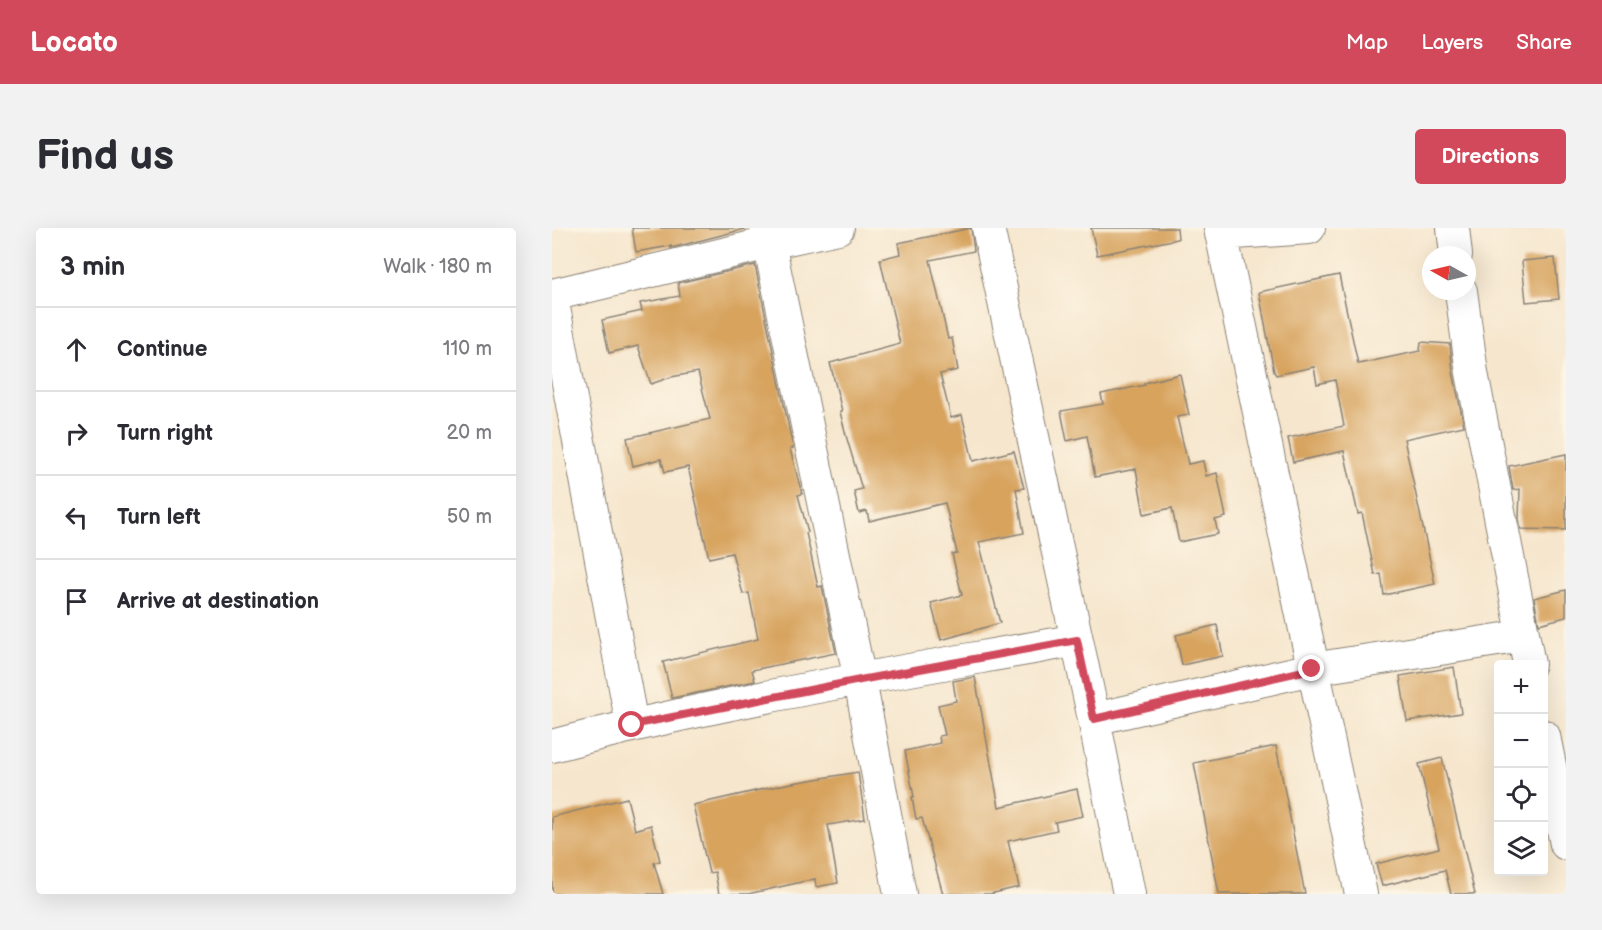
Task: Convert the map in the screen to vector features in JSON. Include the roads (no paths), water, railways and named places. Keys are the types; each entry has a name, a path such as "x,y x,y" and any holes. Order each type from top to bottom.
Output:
{"street":[{"path":"632,725 552,296 767,235 838,228"},
{"path":"988,228 1094,719 1129,894"},
{"path":"1308,228 1221,231 1361,894"},
{"path":"1453,228 1455,246"},
{"path":"767,235 860,680 900,894"},
{"path":"1094,719 1312,669 1526,650 1472,373 1462,300"},
{"path":"552,747 632,725 1077,640"},
{"path":"1548,756 1566,844"}]}
